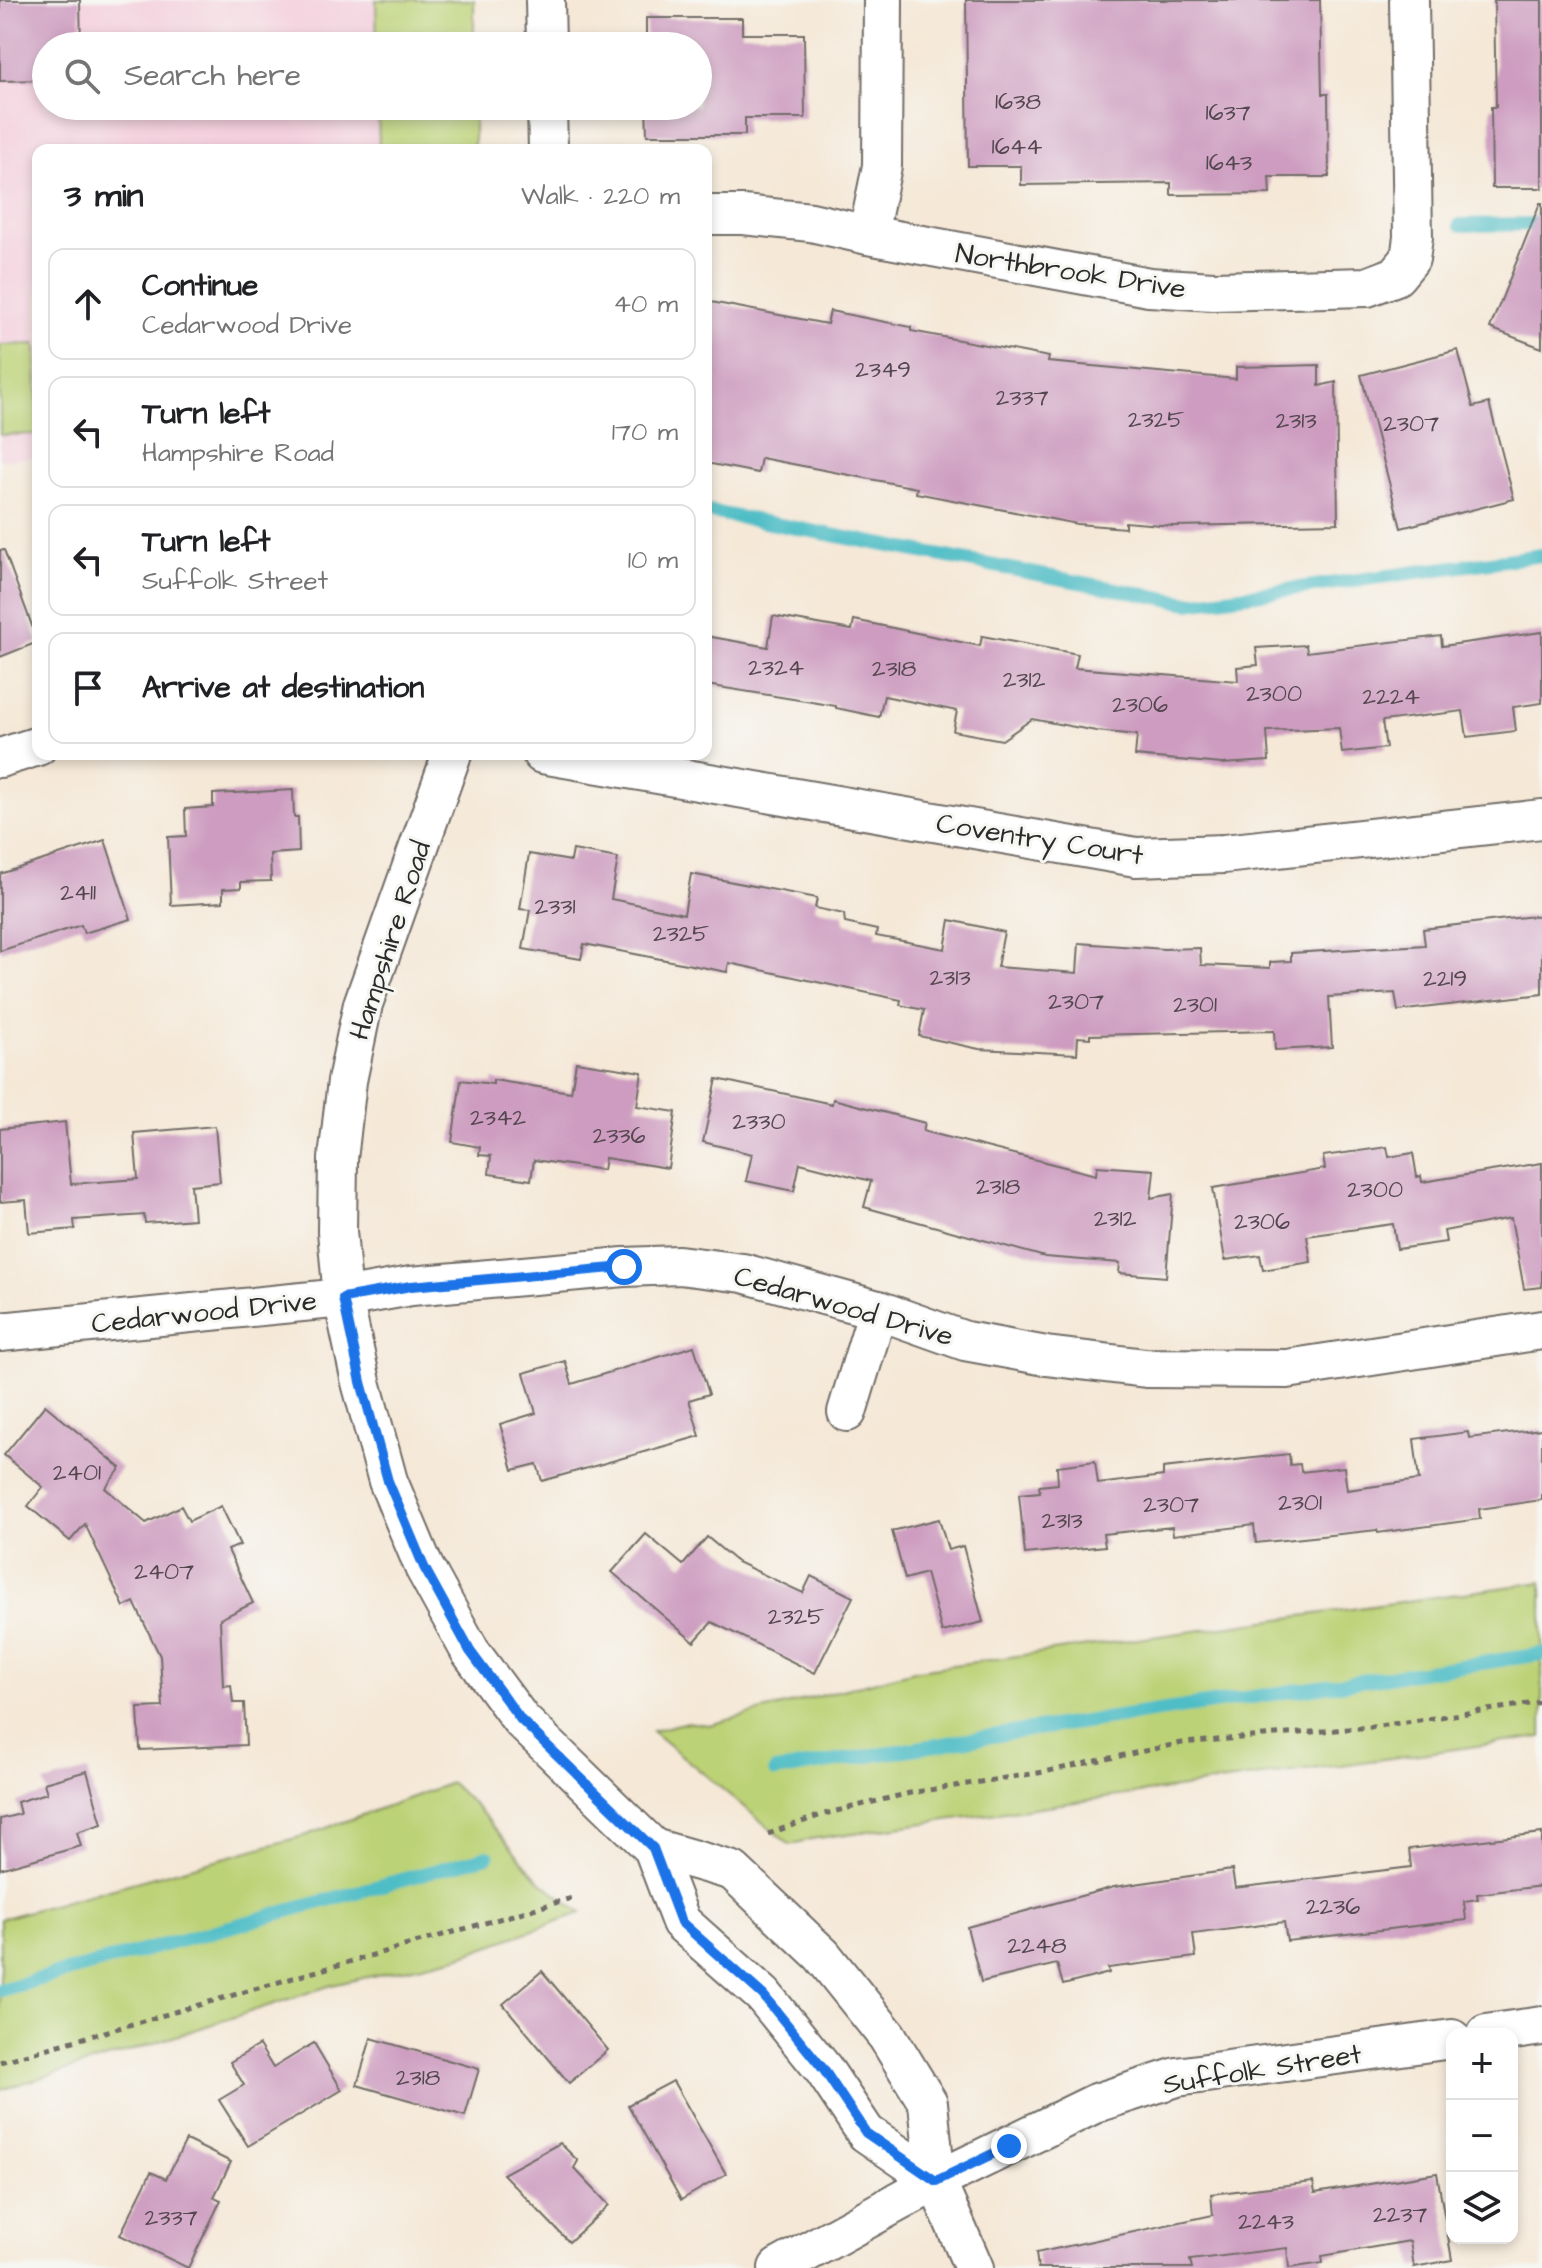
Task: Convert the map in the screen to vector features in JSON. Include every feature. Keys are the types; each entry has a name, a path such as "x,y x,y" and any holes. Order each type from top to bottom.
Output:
{"street":[{"path":"545,0 546,32"},
{"path":"868,235 882,166 883,0"},
{"name":"Northbrook Drive","path":"712,215 811,222 1149,287 1213,291 1367,287 1396,276 1410,259 1413,237 1409,0"},
{"path":"547,120 548,144"},
{"path":"0,758 32,748"},
{"name":"Hampshire Road","path":"450,760 363,1004 347,1081 338,1159 337,1231 343,1298 361,1382 388,1481 424,1567 470,1651 521,1720 653,1848 681,1922 763,1995 824,2070 866,2133 936,2181"},
{"name":"Coventry Court","path":"577,760 1136,857 1224,854 1542,819"},
{"name":"Cedarwood Drive","path":"0,1332 343,1298 411,1286 679,1265 743,1273 878,1310 965,1341 1046,1356 1146,1368 1287,1369 1542,1330"},
{"path":"847,1412 878,1310"},
{"name":"Hampshire Road","path":"653,1848 733,1871 822,1955 887,2036 928,2103 936,2181 974,2268"},
{"path":"1518,2029 1542,2026"},
{"name":"Suffolk Street","path":"778,2268 936,2181 1096,2103 1177,2077 1446,2040"}],"path":[{"path":"768,1834 824,1814 910,1793 1044,1772 1182,1743 1372,1727 1542,1702"},
{"path":"0,2062 572,1898"}],"shaded area":[{"path":"0,0 376,0 377,32 32,32 32,120 378,120 379,144 32,144 32,457 0,460"}],"green space":[{"path":"376,0 474,0 474,32 377,32"},
{"path":"378,120 474,120 474,144 379,144"},
{"path":"32,344 32,434 0,435 0,345"},
{"path":"1542,1582 1542,1737 811,1839 790,1845 652,1731 687,1722 709,1725 918,1670"},
{"path":"451,1783 482,1813 539,1880 581,1913 458,1957 332,1985 0,2090 0,1919 307,1835"}],"building":[{"path":"0,0 80,0 81,32 32,32 32,80 0,81"},
{"path":"966,0 1320,0 1322,94 1328,94 1329,177 1269,177 1270,194 1171,195 1171,183 1021,185 1021,166 968,166"},
{"path":"1494,0 1542,0 1542,188 1492,188 1491,107 1496,107"},
{"path":"646,18 742,18 742,34 804,34 805,118 745,118 745,135 647,135 646,120 712,120 712,32 646,32"},
{"path":"1542,203 1542,348 1490,328"},
{"path":"712,302 827,324 830,311 911,327 911,331 1049,357 1048,362 1236,379 1236,367 1319,365 1319,386 1336,382 1338,523 1173,526 1125,522 1125,528 1077,524 916,493 917,488 761,458 758,473 712,464"},
{"path":"1458,350 1473,407 1489,403 1514,499 1401,528 1361,375"},
{"path":"0,550 4,550 32,626 32,644 0,657"},
{"path":"773,616 852,630 854,620 980,646 982,636 1078,654 1075,668 1238,681 1237,667 1258,665 1256,648 1306,645 1307,652 1441,636 1442,646 1542,632 1542,703 1513,707 1516,731 1467,737 1463,711 1382,721 1386,748 1342,753 1339,728 1267,731 1269,761 1222,764 1135,756 1137,735 1032,719 1002,740 953,731 957,711 884,696 879,717 836,706 712,686 712,637 768,647"},
{"path":"293,790 299,852 270,854 271,881 241,882 241,888 223,889 223,902 171,905 168,837 186,836 185,809 213,807 213,794"},
{"path":"105,840 131,919 84,933 81,925 0,951 0,874"},
{"path":"573,850 618,858 611,899 684,914 691,874 817,898 815,908 844,914 845,923 877,930 876,936 945,949 950,920 1004,932 997,967 1077,973 1079,943 1164,949 1200,948 1201,965 1270,968 1270,962 1291,961 1291,953 1425,945 1423,929 1542,915 1542,994 1398,1011 1395,993 1329,997 1332,1047 1275,1050 1274,1031 1090,1035 1090,1038 1078,1037 1077,1054 979,1049 919,1036 924,1010 900,1005 901,1000 729,963 727,972 584,944 581,959 523,949 530,910 520,909 529,854 571,861"},
{"path":"576,1062 642,1072 637,1106 676,1112 668,1168 605,1158 603,1170 534,1160 531,1180 489,1174 491,1156 479,1155 480,1147 452,1142 461,1080 493,1084 493,1080 571,1092"},
{"path":"717,1079 832,1104 833,1099 925,1123 923,1131 1096,1175 1097,1166 1154,1170 1151,1198 1173,1194 1166,1277 1119,1273 1120,1263 1045,1257 864,1207 871,1181 800,1163 794,1191 746,1181 752,1154 703,1142"},
{"path":"65,1122 71,1184 138,1179 134,1133 215,1126 220,1182 191,1185 194,1219 145,1223 144,1215 74,1220 75,1229 29,1233 26,1200 0,1202 0,1129"},
{"path":"1387,1147 1389,1157 1413,1153 1417,1177 1421,1176 1422,1182 1542,1163 1542,1287 1524,1289 1511,1218 1444,1231 1446,1242 1397,1249 1393,1224 1307,1236 1311,1262 1263,1270 1260,1255 1225,1260 1213,1188 1325,1169 1323,1156"},
{"path":"694,1346 709,1394 689,1400 700,1436 542,1481 537,1464 513,1470 500,1424 536,1413 524,1373 565,1361 572,1384"},
{"path":"45,1405 121,1468 105,1488 146,1523 181,1506 189,1521 221,1506 240,1545 228,1550 253,1603 220,1619 223,1686 231,1685 233,1703 244,1703 246,1745 140,1750 138,1708 163,1707 160,1656 134,1602 124,1607 85,1524 70,1541 28,1506 43,1487 4,1455"},
{"path":"1542,1429 1542,1500 1479,1509 1480,1519 1378,1533 1377,1530 1256,1543 1254,1525 1173,1535 1172,1527 1103,1534 1105,1546 1025,1554 1019,1494 1040,1492 1039,1486 1058,1484 1057,1466 1095,1461 1098,1484 1163,1476 1163,1468 1289,1454 1290,1465 1300,1464 1301,1472 1344,1467 1347,1490 1419,1480 1414,1439 1468,1432 1469,1438"},
{"path":"939,1519 948,1550 963,1546 983,1622 942,1632 926,1573 905,1579 892,1531"},
{"path":"646,1534 683,1565 707,1537 737,1562 803,1593 811,1576 853,1597 815,1673 712,1622 694,1642 612,1572"},
{"path":"87,1771 102,1824 77,1832 81,1846 0,1869 0,1819 20,1814 17,1802 47,1793 44,1783"},
{"path":"1542,1833 1542,1886 1477,1894 1478,1899 1464,1901 1466,1920 1287,1941 1284,1922 1193,1934 1196,1957 1108,1968 1109,1973 1063,1985 1057,1964 981,1982 967,1927 1114,1887 1232,1870 1235,1888 1411,1867 1409,1849"},
{"path":"542,1971 608,2050 569,2083 503,2004"},
{"path":"371,2038 479,2069 465,2116 357,2085"},
{"path":"314,2043 342,2090 248,2146 219,2100 244,2085 230,2062 259,2045 273,2068"},
{"path":"673,2081 726,2174 681,2200 628,2105"},
{"path":"186,2140 231,2162 214,2197 221,2200 188,2268 120,2235 151,2172 166,2179"},
{"path":"560,2143 578,2161 574,2168 609,2205 569,2242 503,2174"},
{"path":"1437,2173 1446,2244 1449,2244 1452,2260 1414,2267 1410,2241 1322,2256 1323,2263 1289,2268 1287,2248 1190,2260 1192,2268 1038,2268 1036,2253 1213,2215 1211,2194 1313,2182 1315,2193"}],"waterway":[{"path":"1460,225 1542,224"},
{"path":"712,512 1189,603 1542,555"},
{"path":"775,1771 1542,1654"},
{"path":"0,1990 488,1856"}],"route":[{"path":"624,1267 401,1287 343,1298 361,1382 388,1481 424,1567 470,1651 521,1720 653,1848 681,1922 763,1995 824,2070 866,2133 936,2181 1009,2146"}]}
